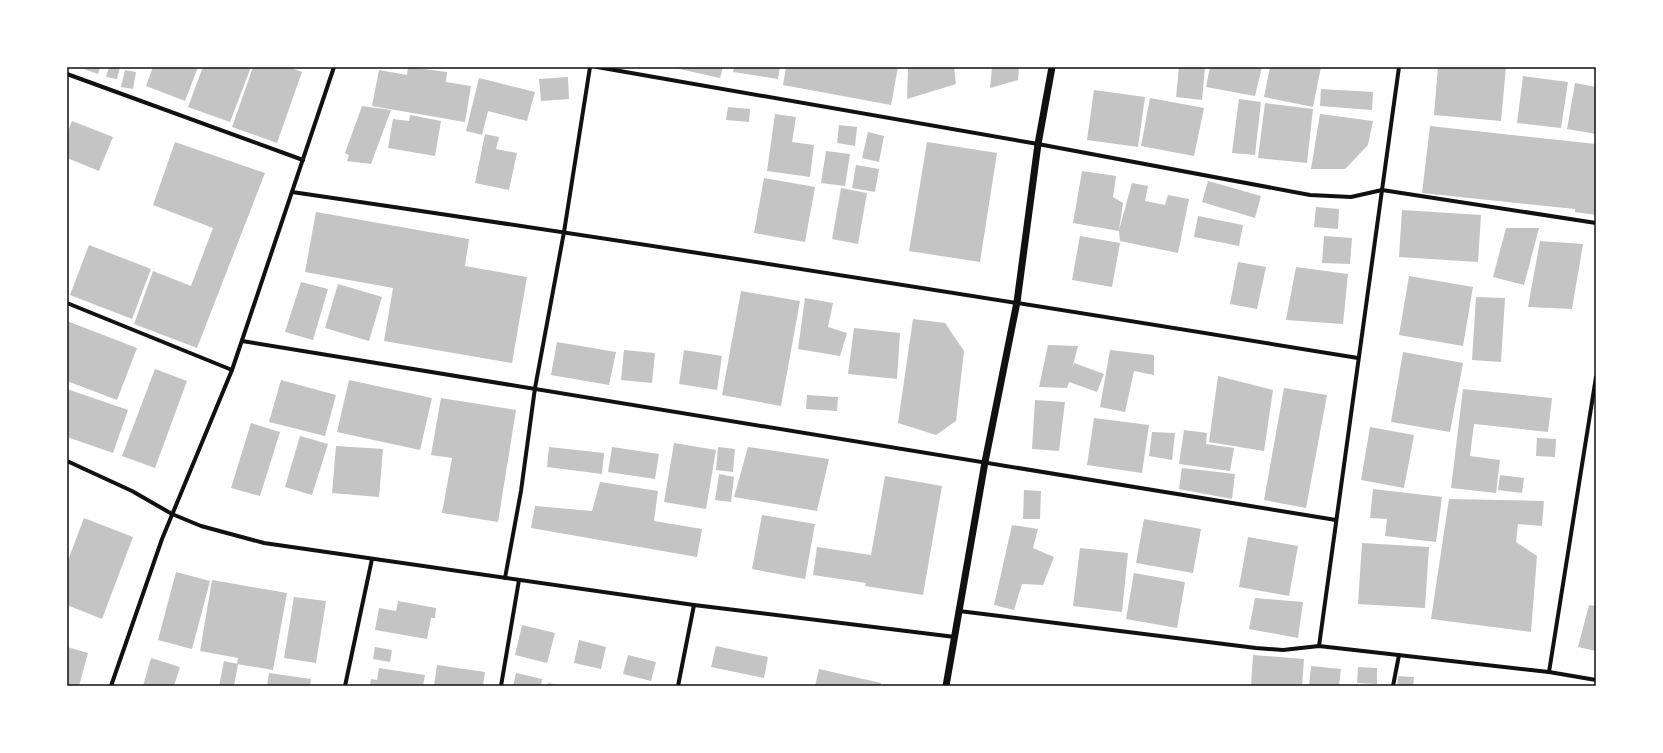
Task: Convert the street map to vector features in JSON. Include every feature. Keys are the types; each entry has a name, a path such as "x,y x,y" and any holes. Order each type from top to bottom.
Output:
{"street":[{"path":"110,686 162,539 232,370 334,67"},
{"path":"505,578 521,491 535,388 564,232 590,67"},
{"path":"597,67 1038,144 1310,195 1351,197 1382,190 1596,223"},
{"path":"946,686 985,462 1017,302 1038,144 1052,67"},
{"path":"1319,646 1399,67"},
{"path":"67,74 303,160"},
{"path":"292,192 564,232 1017,302 1358,358"},
{"path":"67,303 232,370"},
{"path":"242,340 1336,520"},
{"path":"1549,672 1596,377"},
{"path":"67,461 132,491 172,514 201,526 257,542 309,551 694,605 955,637"},
{"path":"345,686 372,559"},
{"path":"501,686 518,580"},
{"path":"678,686 694,605"},
{"path":"960,611 1256,648 1283,650 1319,646 1549,672 1596,680"},
{"path":"1393,686 1399,655"}],"building":[{"path":"78,67 100,67 98,74"},
{"path":"109,67 120,67 117,79 106,77"},
{"path":"153,67 198,67 185,101 146,86"},
{"path":"203,67 251,67 230,122 188,107"},
{"path":"253,67 289,67 302,72 277,143 232,127"},
{"path":"408,67 447,72 446,82 471,86 465,122 372,106 379,70 407,75"},
{"path":"671,67 723,67 720,78"},
{"path":"734,67 780,67 778,79 733,72"},
{"path":"786,67 898,67 891,105 783,85"},
{"path":"908,67 954,67 956,84 907,99"},
{"path":"992,67 1019,67 1018,80 990,88"},
{"path":"1179,67 1205,67 1202,100 1176,97"},
{"path":"1210,67 1262,67 1255,96 1206,87"},
{"path":"1270,67 1321,67 1313,107 1264,97"},
{"path":"1438,67 1506,67 1501,121 1434,115"},
{"path":"125,70 136,72 133,89 121,87"},
{"path":"1523,76 1568,82 1561,128 1517,123"},
{"path":"568,77 569,99 541,101 539,79"},
{"path":"479,78 535,92 527,121 488,111 482,135 466,131"},
{"path":"1575,83 1596,87 1596,134 1567,129"},
{"path":"1321,89 1373,92 1372,110 1320,106"},
{"path":"1094,90 1145,97 1138,147 1087,140"},
{"path":"1150,98 1204,108 1194,156 1141,146"},
{"path":"1239,99 1261,102 1255,155 1232,153"},
{"path":"1265,103 1313,109 1307,163 1258,158"},
{"path":"362,106 391,110 371,164 347,161 349,155 345,153"},
{"path":"728,107 750,109 749,122 726,120"},
{"path":"775,114 796,117 792,142 814,145 810,177 767,171"},
{"path":"1320,114 1373,121 1368,145 1345,169 1311,169"},
{"path":"410,115 441,121 435,156 388,148 393,119 409,121"},
{"path":"72,121 113,137 99,171 67,158 67,133"},
{"path":"839,125 857,127 855,146 837,143"},
{"path":"1430,126 1596,144 1596,215 1575,212 1575,209 1422,193"},
{"path":"868,132 884,136 879,162 862,158"},
{"path":"485,134 499,137 496,149 517,153 509,190 475,183"},
{"path":"175,142 265,173 197,348 134,324 153,271 191,286 213,228 153,205"},
{"path":"927,142 997,153 980,262 909,251"},
{"path":"826,151 850,154 845,186 821,183"},
{"path":"856,165 879,169 875,192 852,188"},
{"path":"1082,171 1116,176 1113,197 1123,203 1119,230 1132,183 1148,186 1145,201 1165,205 1168,195 1189,199 1178,253 1120,241 1119,231 1073,223"},
{"path":"764,178 815,187 805,242 754,233"},
{"path":"1208,181 1261,196 1255,218 1202,202"},
{"path":"841,188 867,193 858,244 832,239"},
{"path":"1316,207 1339,209 1338,229 1314,227"},
{"path":"1402,210 1481,215 1478,262 1399,257"},
{"path":"316,212 469,239 465,266 527,277 512,363 384,341 393,288 305,272"},
{"path":"1198,216 1243,225 1239,246 1194,237"},
{"path":"1506,228 1539,228 1524,285 1493,277"},
{"path":"1080,236 1120,243 1112,287 1072,280"},
{"path":"1324,236 1352,238 1350,264 1322,263"},
{"path":"1540,241 1583,244 1572,309 1528,307"},
{"path":"89,245 151,269 132,319 70,295"},
{"path":"1238,262 1266,267 1257,309 1230,304"},
{"path":"1296,267 1348,274 1343,324 1286,320"},
{"path":"1409,276 1473,287 1463,346 1399,335"},
{"path":"301,282 328,289 313,340 285,332"},
{"path":"338,284 382,297 369,341 325,328"},
{"path":"741,291 800,301 781,406 722,395"},
{"path":"1476,297 1505,298 1501,362 1472,360"},
{"path":"805,298 833,303 828,327 847,333 840,356 798,349"},
{"path":"913,319 945,323 964,351 956,421 936,435 898,423"},
{"path":"67,321 137,348 117,400 67,381"},
{"path":"854,328 900,333 897,379 848,374"},
{"path":"557,342 616,352 609,385 551,375"},
{"path":"1048,345 1078,346 1072,369 1074,363 1104,374 1097,392 1069,382 1067,388 1039,387"},
{"path":"624,350 655,353 652,383 621,380"},
{"path":"684,350 722,356 717,390 679,384"},
{"path":"1110,350 1154,355 1154,375 1134,371 1125,412 1100,407"},
{"path":"1403,352 1463,363 1450,432 1391,422"},
{"path":"155,369 187,381 155,468 122,456"},
{"path":"1218,376 1273,390 1264,451 1209,442"},
{"path":"281,380 336,395 325,436 269,422"},
{"path":"349,380 432,398 420,450 337,432"},
{"path":"1284,388 1327,395 1306,508 1264,500"},
{"path":"67,389 128,410 113,453 67,437"},
{"path":"1463,389 1552,398 1548,432 1474,424 1470,456 1500,460 1496,493 1451,488"},
{"path":"807,395 838,397 837,411 806,409"},
{"path":"441,398 516,410 498,522 442,513 452,458 431,455"},
{"path":"1035,400 1065,402 1059,451 1032,449"},
{"path":"1094,418 1149,425 1142,473 1087,465"},
{"path":"251,423 280,432 260,496 231,488"},
{"path":"1370,427 1414,435 1404,488 1361,480"},
{"path":"1184,430 1207,433 1206,444 1234,448 1230,471 1179,464"},
{"path":"1152,432 1175,433 1172,460 1149,456"},
{"path":"300,436 328,444 312,495 285,487"},
{"path":"1537,438 1556,439 1555,457 1536,456"},
{"path":"674,443 716,450 706,509 664,502"},
{"path":"336,446 383,449 379,497 332,493"},
{"path":"549,447 604,453 602,474 547,467"},
{"path":"612,447 659,454 655,479 608,472"},
{"path":"718,447 735,449 733,472 716,470"},
{"path":"748,447 829,459 817,511 734,497"},
{"path":"1182,468 1235,474 1232,499 1179,489"},
{"path":"719,474 734,477 731,502 715,500"},
{"path":"1500,475 1524,478 1522,493 1498,490"},
{"path":"885,476 942,486 923,595 865,586 866,583 813,575 817,547 871,555"},
{"path":"600,482 658,491 654,521 702,529 697,557 531,528 535,506 592,511"},
{"path":"1373,489 1442,497 1436,542 1385,536 1387,519 1370,518"},
{"path":"1024,490 1041,491 1040,519 1023,519"},
{"path":"1449,499 1544,501 1542,526 1518,524 1516,542 1537,556 1531,632 1431,619"},
{"path":"762,515 815,524 805,579 752,569"},
{"path":"84,518 133,537 102,619 67,605 67,563"},
{"path":"1144,519 1201,529 1193,573 1136,563"},
{"path":"1012,525 1038,529 1033,548 1054,557 1043,585 1022,584 1014,610 994,605"},
{"path":"1248,537 1298,546 1289,596 1239,587"},
{"path":"1362,543 1429,547 1425,608 1358,604"},
{"path":"1080,548 1128,553 1122,612 1073,606"},
{"path":"176,572 210,581 192,649 158,640"},
{"path":"1134,573 1185,582 1177,628 1126,619"},
{"path":"212,580 287,593 273,670 237,664 238,658 200,651"},
{"path":"294,597 326,601 316,663 284,658"},
{"path":"1255,598 1303,602 1298,638 1249,629"},
{"path":"398,601 436,608 435,618 431,618 427,639 375,630 379,608 396,611"},
{"path":"1589,605 1596,606 1596,651 1578,647"},
{"path":"522,625 555,633 547,663 515,655"},
{"path":"579,640 606,647 601,669 574,663"},
{"path":"716,646 768,657 764,678 711,667"},
{"path":"67,647 88,653 79,686 67,686"},
{"path":"375,647 392,650 390,662 373,659"},
{"path":"628,655 656,662 651,681 623,674"},
{"path":"1253,655 1304,659 1302,686 1251,686"},
{"path":"151,658 180,667 174,686 143,686"},
{"path":"224,661 238,664 234,686 219,686"},
{"path":"437,665 485,672 483,686 434,686"},
{"path":"1311,666 1341,669 1339,686 1309,686"},
{"path":"1358,667 1377,668 1377,684 1357,683"},
{"path":"379,668 425,675 423,686 370,686 371,679 377,680"},
{"path":"819,669 881,683 881,686 815,686"},
{"path":"269,673 311,679 310,686 267,686"},
{"path":"516,673 542,679 541,686 513,686"},
{"path":"1398,676 1414,677 1413,686 1397,686"},
{"path":"548,683 559,685 559,686 548,686"}]}
